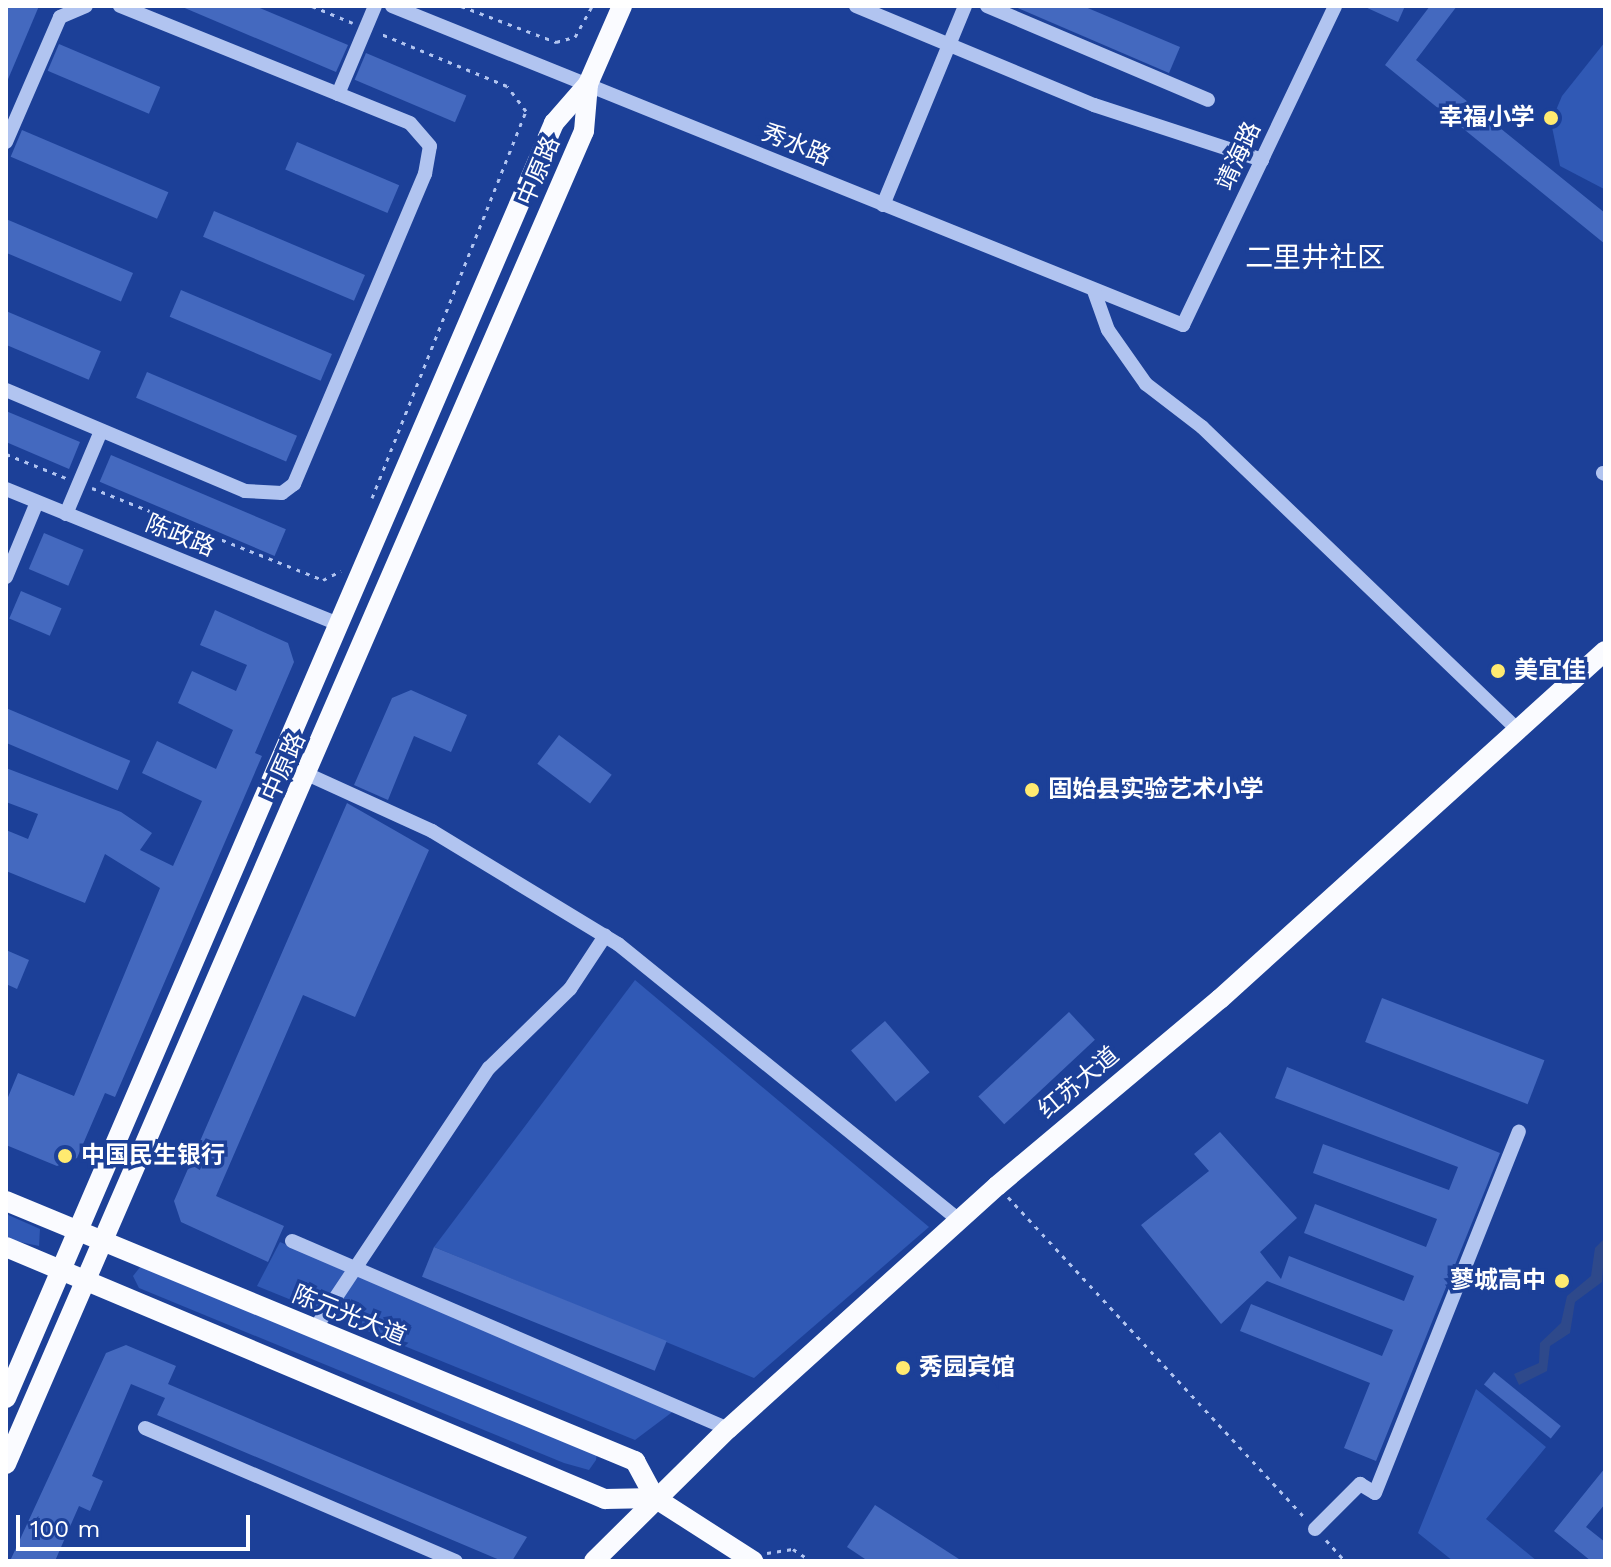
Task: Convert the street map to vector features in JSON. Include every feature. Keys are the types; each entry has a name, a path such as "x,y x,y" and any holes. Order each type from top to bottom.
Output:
{"main road":[{"name":"中原路","path":"6,1398 554,123 588,84 622,6"},
{"name":"中原路","path":"6,1464 309,775 584,131 588,84"},
{"name":"红苏大道","path":"594,1561 728,1429 959,1220 1220,999 1605,651"},
{"name":"陈元光大道","path":"6,1201 635,1461 655,1498 750,1559"},
{"path":"6,1247 605,1499 655,1498"}],"street":[{"path":"6,142 60,17 86,6"},
{"path":"6,390 245,491 282,493 294,484 428,160 420,130 120,6"},
{"path":"338,94 375,6"},
{"name":"秀水路","path":"392,6 1183,325"},
{"path":"856,6 1094,105 1262,160"},
{"path":"883,205 965,6"},
{"path":"987,6 1208,100"},
{"name":"靖海路","path":"1183,325 1335,6"},
{"path":"1094,291 1108,330 1146,384 1202,427 1517,729"},
{"path":"66,514 101,431"},
{"name":"陈政路","path":"6,489 338,624"},
{"path":"6,577 37,502"},
{"path":"309,775 432,831 605,936 959,1220"},
{"path":"314,1330 350,1266 443,1143 489,1068 570,989 605,936"},
{"path":"1315,1529 1360,1484 1375,1493 1519,1132"},
{"path":"292,1241 728,1429"},
{"path":"145,1428 456,1561"}],"path":[{"path":"461,6 556,42 575,37 592,6"},
{"path":"997,1186 1345,1561"},
{"path":"750,1559 793,1549 811,1561"}],"shaded area":[{"path":"1605,42 1604,189 1560,166 1551,122 1562,96"},
{"path":"635,980 929,1227 754,1378 434,1247"},
{"path":"6,1214 40,1229 39,1246 6,1239"},
{"path":"1605,1238 1602,1282 1575,1302 1570,1333 1550,1346 1547,1371 1519,1385 1514,1374 1539,1363 1540,1343 1561,1323 1567,1296 1591,1276 1595,1248"},
{"path":"280,1242 675,1410 635,1440 257,1286"},
{"path":"141,1266 597,1453 596,1460 589,1470 564,1463 139,1288 133,1276"},
{"path":"1476,1389 1546,1447 1486,1519 1537,1561 1453,1561 1418,1533"}],"building":[{"path":"6,6 39,6 6,84"},
{"path":"180,6 255,6 348,45 336,72"},
{"path":"1013,6 1083,6 1180,47 1169,73"},
{"path":"1363,6 1405,6 1398,22"},
{"path":"1430,6 1457,6 1416,60 1605,213 1605,244 1385,65"},
{"path":"59,44 160,87 149,114 48,71"},
{"path":"366,53 466,96 455,122 355,80"},
{"path":"22,130 168,192 157,219 11,157"},
{"path":"297,142 399,185 387,213 285,170"},
{"path":"214,211 365,275 354,301 203,237"},
{"path":"6,219 133,273 121,301 6,253"},
{"path":"181,290 332,354 321,381 170,317"},
{"path":"6,311 101,351 89,380 6,345"},
{"path":"147,372 297,436 286,461 136,398"},
{"path":"6,411 80,442 69,469 6,442"},
{"path":"111,455 286,529 275,556 100,482"},
{"path":"44,533 84,550 68,586 29,569"},
{"path":"21,591 62,608 50,636 9,619"},
{"path":"215,610 288,643 294,662 255,753 262,756 115,1097 105,1093 77,1158 57,1166 6,1145 6,1102 18,1073 74,1096 160,888 105,854 85,903 6,871 6,830 28,839 38,814 6,802 6,768 121,812 152,833 140,850 173,866 202,801 142,773 157,741 216,769 233,730 178,703 192,671 236,691 247,665 200,645"},
{"path":"411,690 467,715 451,752 414,736 388,800 354,785 392,698"},
{"path":"6,708 130,761 118,790 6,743"},
{"path":"559,735 612,775 590,803 537,764"},
{"path":"347,803 429,850 355,1017 303,995 216,1196 284,1226 268,1262 181,1222 174,1201"},
{"path":"6,950 29,960 17,989 6,984"},
{"path":"1382,998 1544,1060 1528,1104 1365,1042"},
{"path":"1069,1012 1095,1040 1004,1124 978,1097"},
{"path":"885,1021 930,1072 896,1102 851,1051"},
{"path":"1287,1067 1500,1153 1376,1461 1344,1448 1370,1383 1240,1331 1251,1304 1382,1356 1393,1330 1267,1281 1221,1324 1141,1225 1209,1171 1194,1154 1220,1132 1297,1218 1260,1252 1281,1279 1289,1256 1404,1301 1414,1276 1304,1233 1315,1204 1426,1247 1437,1219 1313,1173 1323,1144 1449,1190 1458,1167 1275,1098"},
{"path":"434,1247 667,1341 655,1371 422,1277"},
{"path":"126,1345 176,1366 168,1384 527,1537 512,1561 502,1561 157,1415 165,1398 131,1384 92,1476 103,1481 90,1511 79,1506 55,1561 10,1561 106,1353"},
{"path":"1494,1372 1561,1426 1551,1439 1484,1384"},
{"path":"1605,1468 1605,1504 1586,1527 1605,1542 1605,1561 1591,1561 1554,1531"},
{"path":"875,1505 962,1561 868,1561 847,1547"}],"place":[{"name":"幸福小学","path":"1551,118"},
{"name":"美宜佳","path":"1498,671"},
{"name":"固始县实验艺术小学","path":"1032,790"},
{"name":"中国民生银行","path":"65,1156"},
{"name":"蓼城高中","path":"1562,1281"},
{"name":"秀园宾馆","path":"903,1368"}],"district":[{"name":"二里井社区","path":"1315,258"}]}
